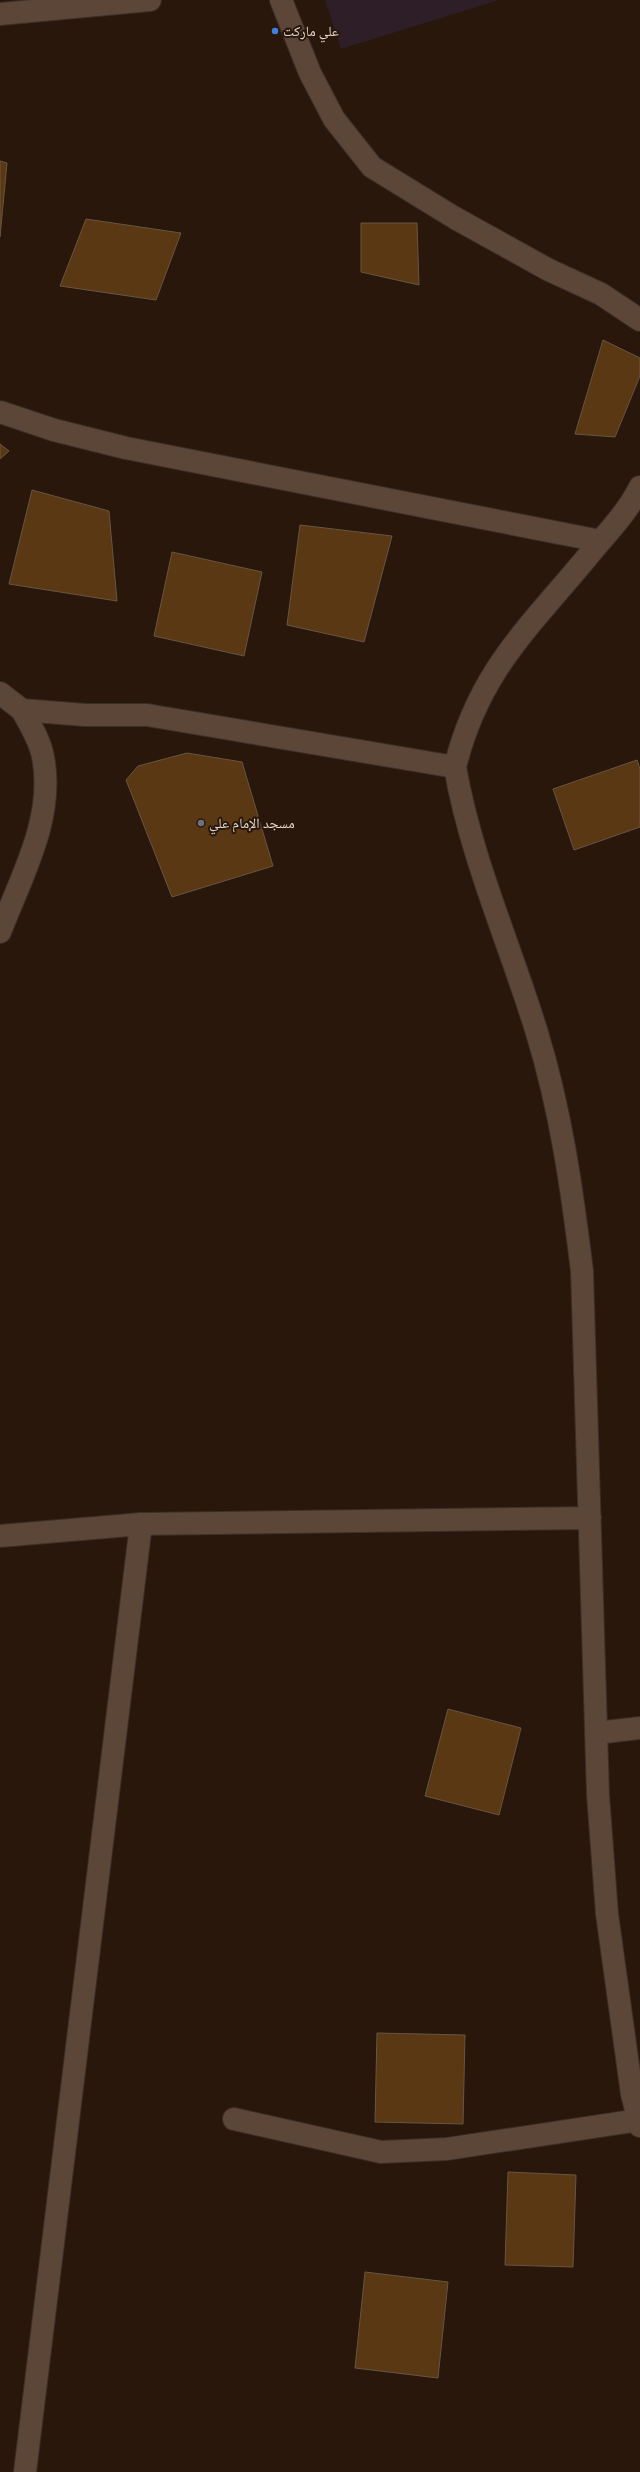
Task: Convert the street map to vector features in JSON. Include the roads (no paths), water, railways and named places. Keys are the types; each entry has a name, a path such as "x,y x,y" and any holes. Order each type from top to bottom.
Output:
{"street":[{"path":"0,14 150,0"},
{"path":"281,0 310,72 334,119 372,167 448,214 549,270 601,294 640,320"},
{"path":"0,412 54,430 126,448 600,541"},
{"path":"234,2119 381,2152 447,2149 639,2123 636,2091 607,1914 598,1795 582,1271 571,1185 557,1102 537,1032 486,887 460,796 455,767 473,711 493,672 534,617 617,523 640,487"},
{"path":"0,693 22,710 35,734 43,756 45,794 41,824 0,932"},
{"path":"22,710 84,715 147,715 455,767"},
{"path":"0,1536 141,1524 590,1518"},
{"path":"25,2472 141,1524"},
{"path":"596,1732 640,1728"}],"place":[{"name":"علي ماركت","path":"275,31"},
{"name":"مسجد الإمام علي","path":"201,823"}]}
